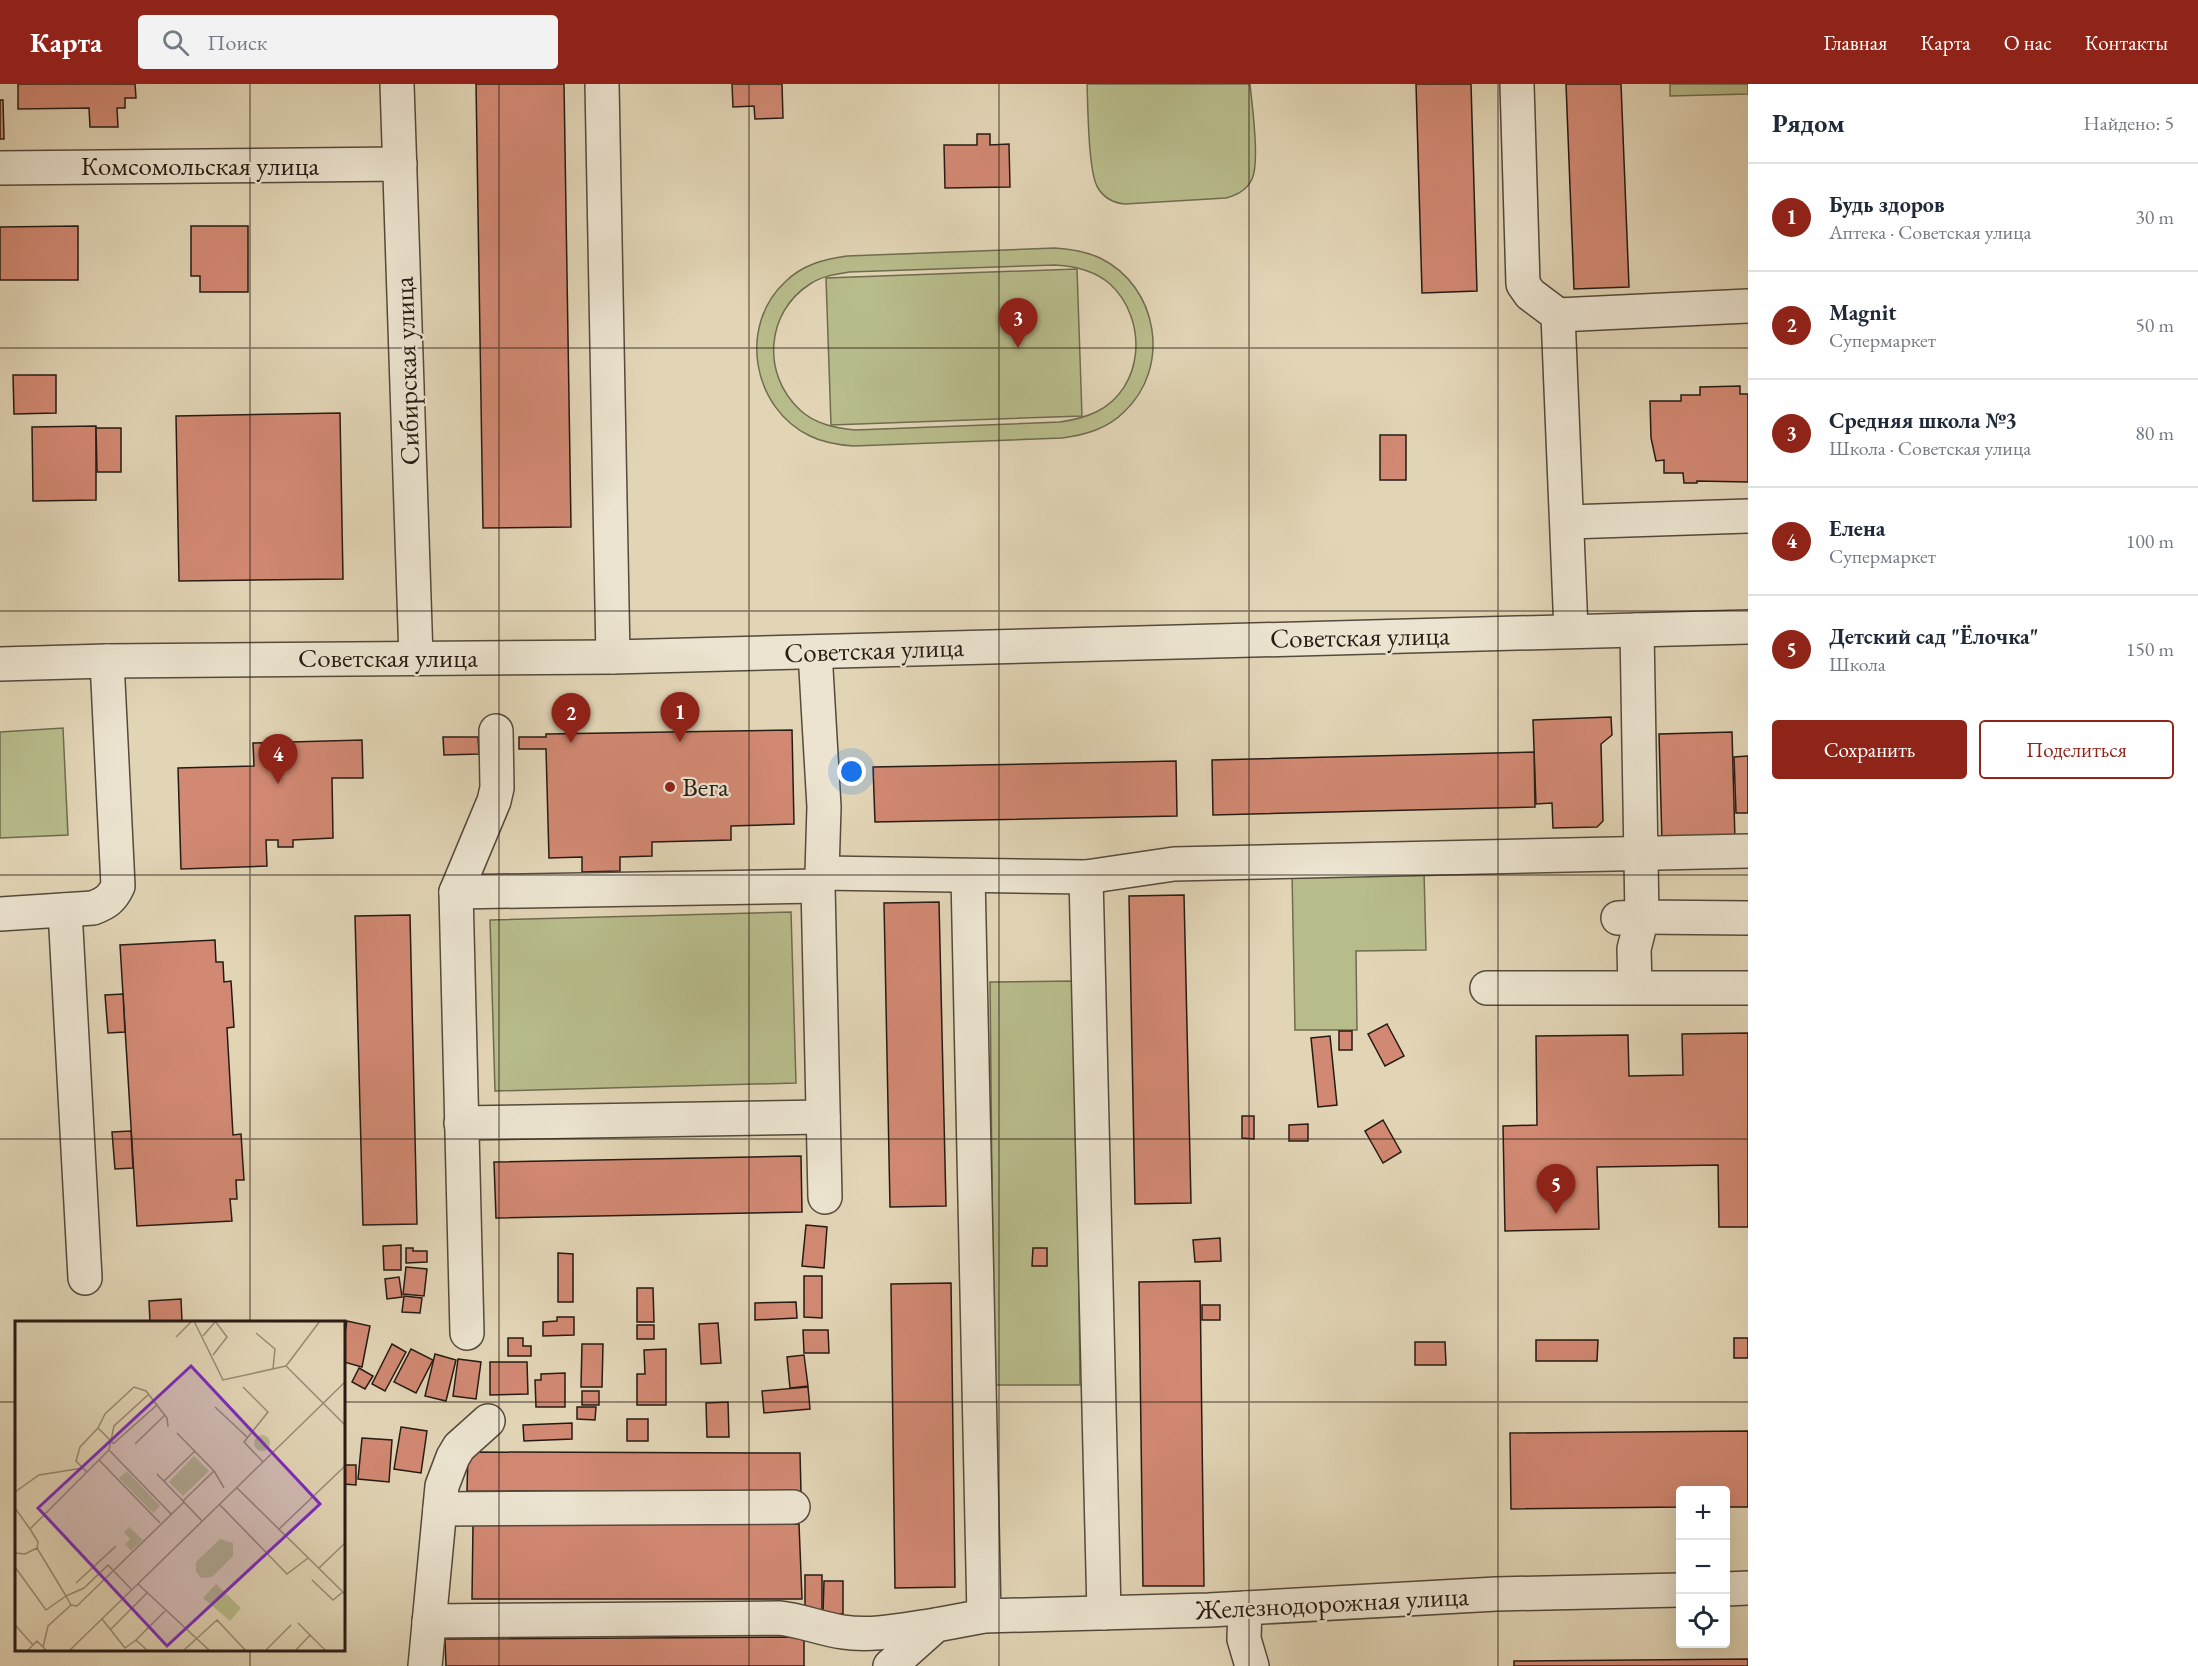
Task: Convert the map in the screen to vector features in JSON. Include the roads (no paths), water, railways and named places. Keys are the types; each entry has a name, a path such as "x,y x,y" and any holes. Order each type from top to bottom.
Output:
{"street":[{"name":"Сибирская улица","path":"397,84 416,658"},
{"path":"602,84 614,657"},
{"path":"1517,84 1522,284 1530,294 1558,315 1748,306"},
{"name":"Комсомольская улица","path":"0,168 400,165"},
{"path":"1558,315 1571,631"},
{"path":"1568,522 1748,516"},
{"name":"Советская улица","path":"0,664 416,658 495,671 614,657 1748,627"},
{"path":"1635,987 1630,917 1639,854 1637,630"},
{"path":"815,652 824,807 820,880 825,1197"},
{"path":"0,914 93,908 113,897 118,886 106,661"},
{"path":"467,1333 456,892 495,801 497,788 496,731"},
{"path":"456,892 968,876 1086,877 1174,864 1748,851"},
{"path":"968,876 984,1616"},
{"path":"1086,877 1104,1613"},
{"path":"65,910 85,1278"},
{"path":"1630,917 1748,918"},
{"path":"1487,988 1748,988"},
{"path":"461,1122 823,1117"},
{"path":"425,1666 442,1486 453,1457 459,1448 488,1421"},
{"path":"440,1509 793,1507"},
{"path":"1730,1589 1748,1588"},
{"name":"Железнодорожная улица","path":"429,1621 779,1618 794,1619 845,1632 924,1644 984,1616 1245,1608 1496,1594 1676,1590"},
{"path":"1245,1608 1244,1639 1254,1662"},
{"path":"890,1666 924,1644"}],"place":[{"name":"Средняя школа №3","path":"1018,348"},
{"name":"Будь здоров","path":"680,742"},
{"name":"Magnit","path":"571,743"},
{"name":"Елена","path":"278,784"},
{"name":"Вега","path":"670,787"},
{"name":"Детский сад \"Ёлочка\"","path":"1556,1214"}]}
